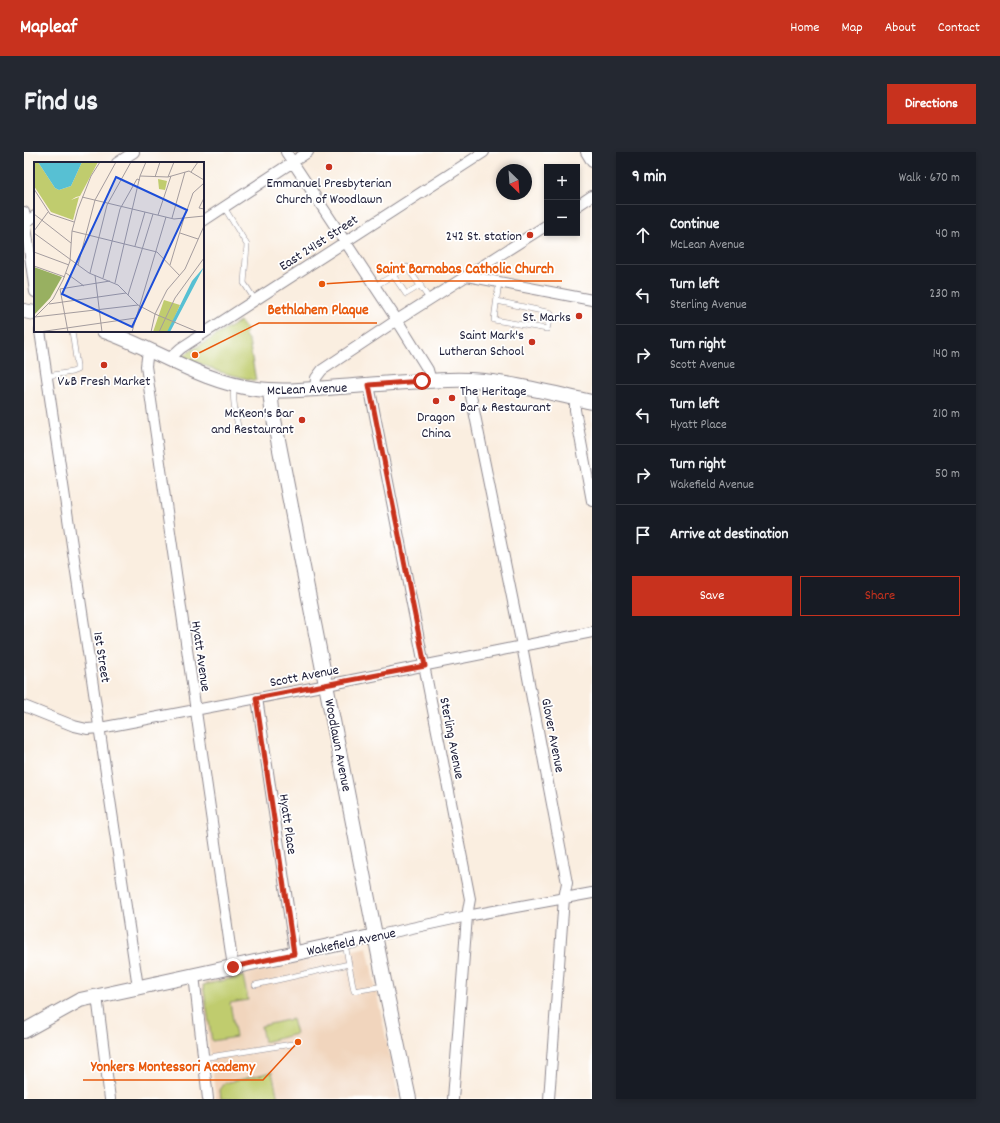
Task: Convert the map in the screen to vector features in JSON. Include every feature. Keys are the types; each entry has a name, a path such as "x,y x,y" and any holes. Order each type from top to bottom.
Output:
{"street":[{"path":"119,162 134,152"},
{"path":"286,152 397,320 428,370 431,380"},
{"path":"204,220 308,152"},
{"name":"East 241st Street","path":"169,359 181,348 484,152"},
{"path":"586,152 592,162"},
{"path":"580,204 592,196"},
{"path":"25,217 34,284"},
{"path":"315,389 316,378 322,370 397,320 544,227"},
{"path":"467,276 592,300"},
{"path":"24,311 34,313"},
{"name":"1st Street","path":"40,332 138,987"},
{"name":"McLean Avenue","path":"106,332 211,379 234,386 270,390 315,389 431,380 469,380 500,383 592,402"},
{"name":"Hyatt Avenue","path":"148,350 146,366 233,967"},
{"name":"Glover Avenue","path":"469,380 567,883 564,898 549,1099"},
{"name":"Sterling Avenue","path":"369,385 470,899 467,916 453,1099"},
{"name":"Woodlawn Avenue","path":"270,390 272,409 385,986 409,1099"},
{"path":"575,398 575,410 592,501"},
{"name":"Scott Avenue","path":"24,706 74,726 87,729 100,728 425,666 592,632"},
{"name":"Hyatt Place","path":"256,698 294,954"},
{"name":"Wakefield Avenue","path":"24,1031 80,1000 467,916 592,893"},
{"path":"194,975 208,1099"},
{"path":"98,996 110,1099"}],"lane":[{"path":"224,207 247,245 244,283 255,300"},
{"path":"375,286 407,267 430,300"},
{"path":"393,275 406,294 420,285"},
{"path":"497,301 551,313 547,329 494,320 498,282"},
{"path":"47,376 77,370 72,332"},
{"path":"234,386 233,399 239,431"},
{"path":"344,943 354,991 385,986"},
{"path":"256,985 349,964"},
{"path":"203,1058 292,1044"}],"shaded area":[{"path":"367,947 399,1099 216,1099 201,986 205,982"}],"green space":[{"path":"240,321 247,331 244,334 249,341 256,381 220,372 182,356"},
{"path":"243,976 248,1000 230,1003 236,1037 212,1041 203,985"},
{"path":"292,1019 296,1034 264,1042 261,1026"},
{"path":"272,1072 278,1099 221,1099 220,1090 225,1083"}],"place":[{"name":"Emmanuel Presbyterian Church of Woodlawn","path":"329,167"},
{"name":"242 St. station","path":"530,235"},
{"name":"Saint Barnabas Catholic Church","path":"322,284"},
{"name":"St. Marks","path":"579,316"},
{"name":"Saint Mark's Lutheran School","path":"532,342"},
{"name":"Bethlahem Plaque","path":"195,355"},
{"name":"V&B Fresh Market","path":"104,365"},
{"name":"The Heritage Bar & Restaurant","path":"452,398"},
{"name":"Dragon China","path":"436,401"},
{"name":"McKeon's Bar and Restaurant","path":"302,420"},
{"name":"Yonkers Montessori Academy","path":"298,1042"}],"route":[{"path":"233,967 294,954 256,698 425,666 369,385 422,381"}]}
